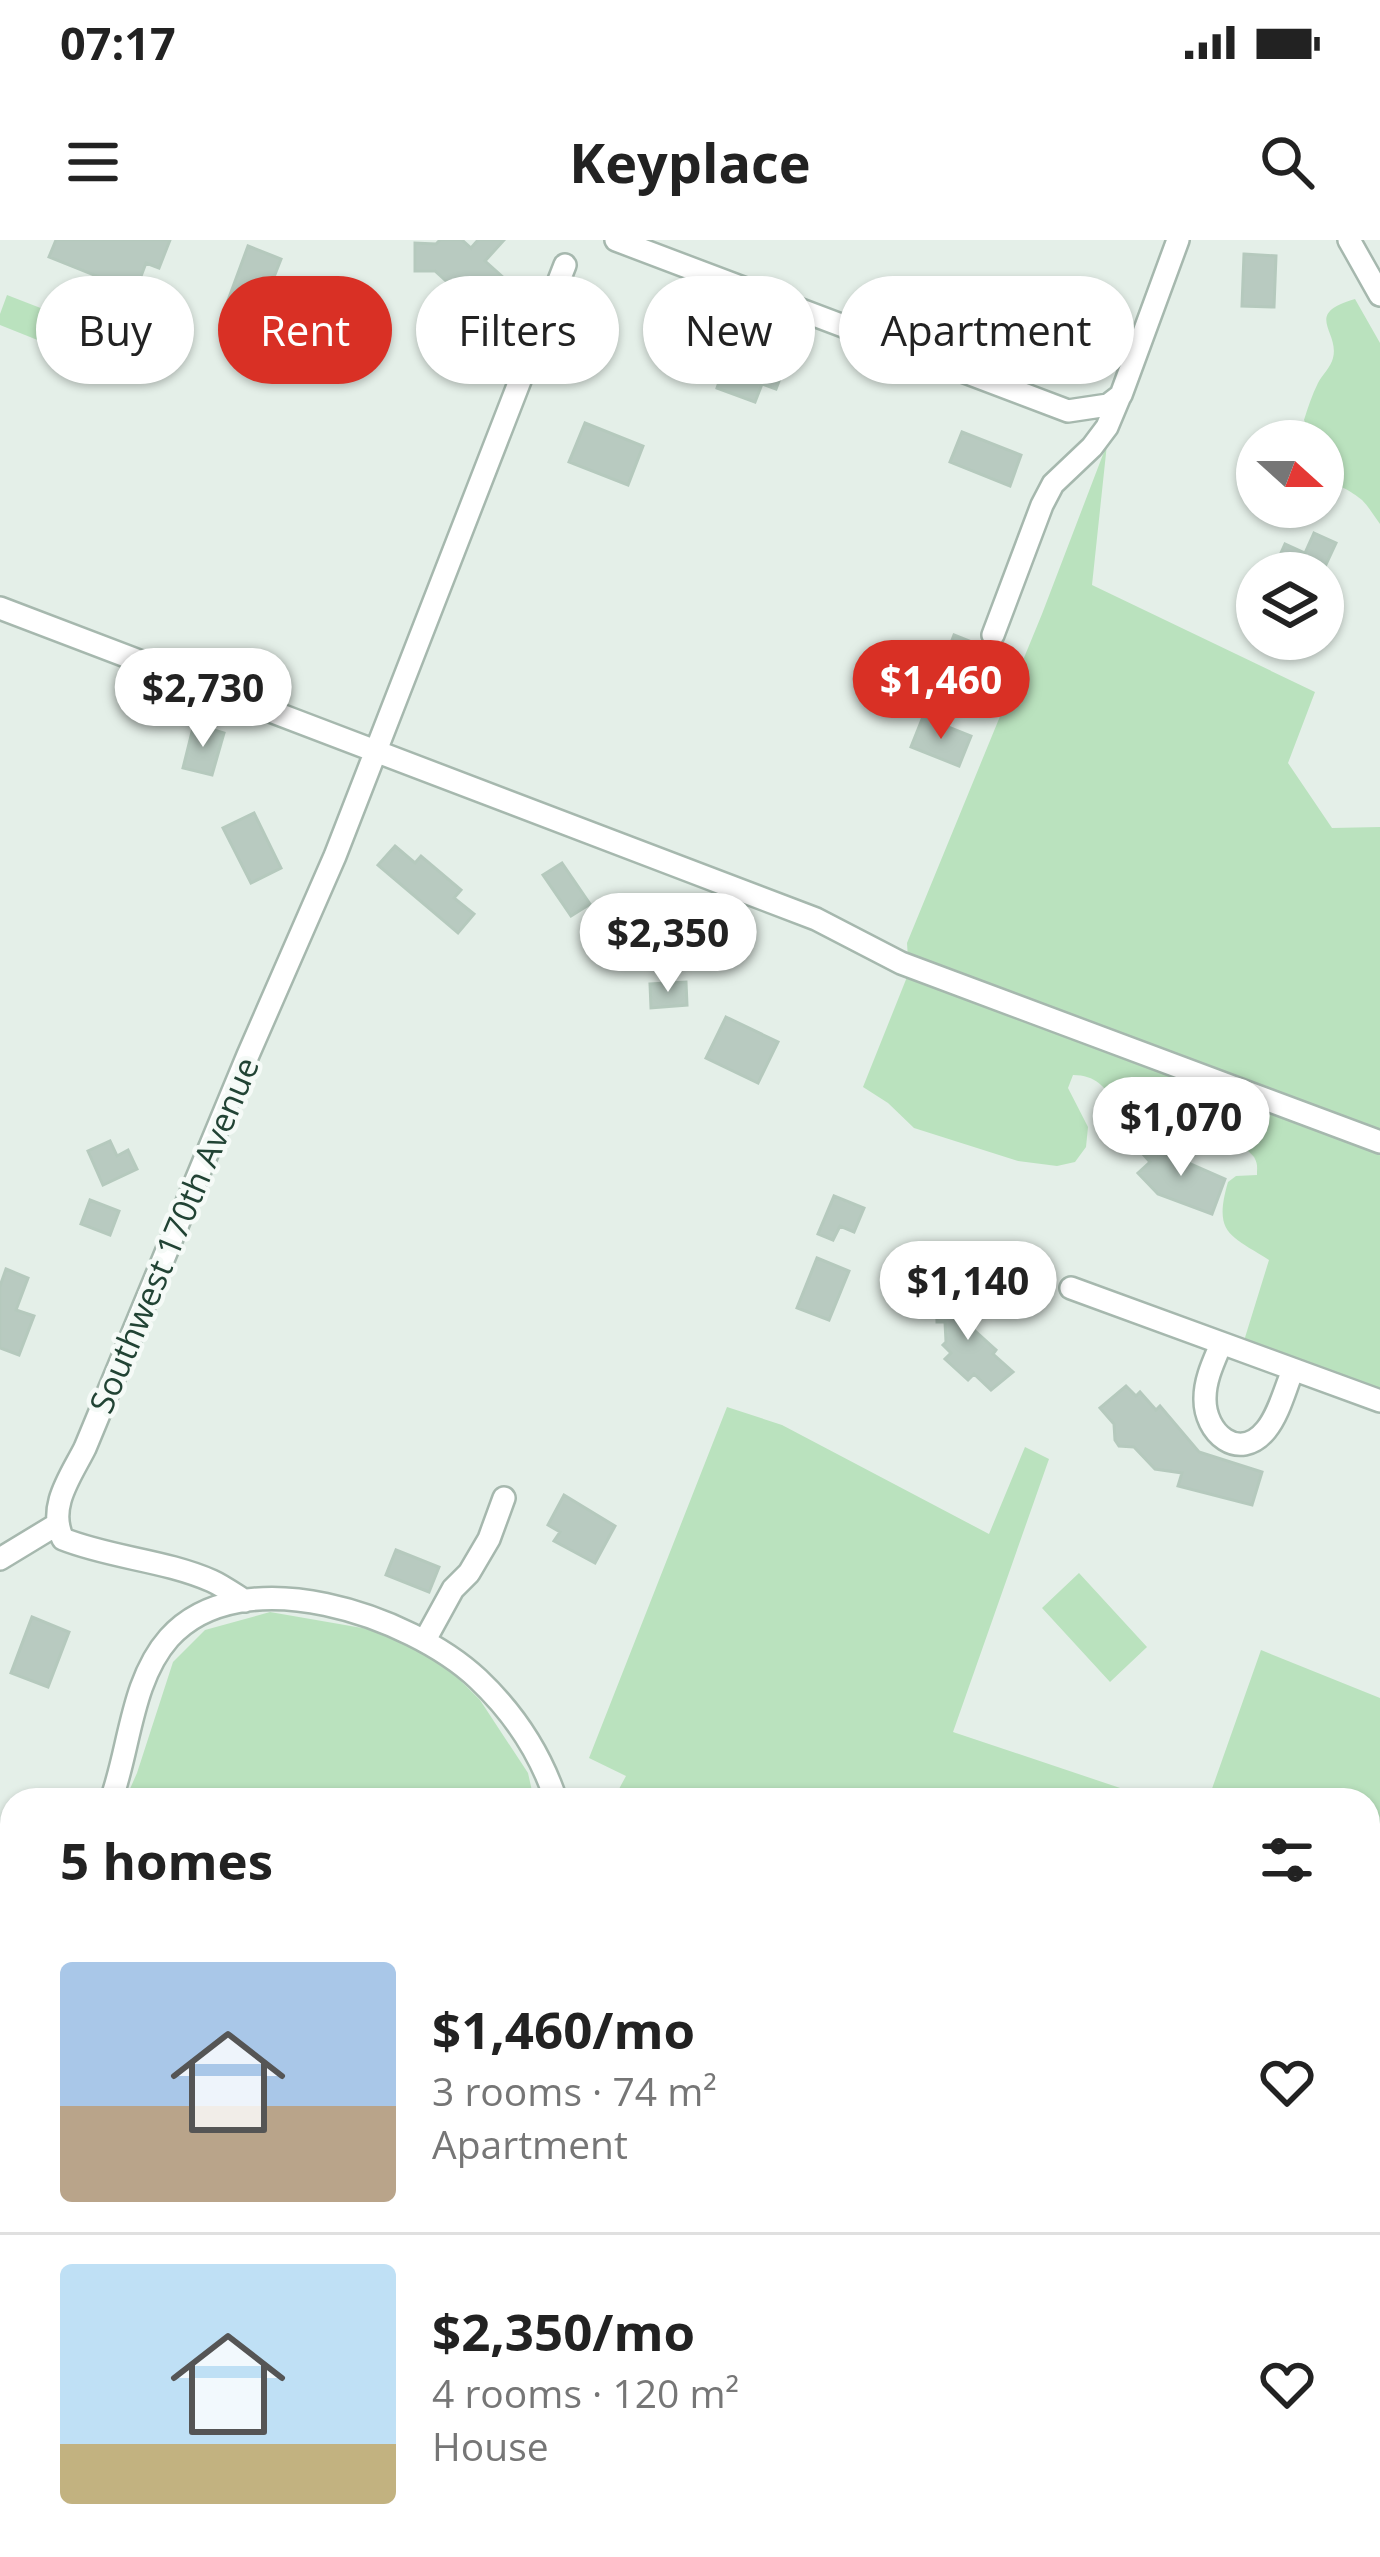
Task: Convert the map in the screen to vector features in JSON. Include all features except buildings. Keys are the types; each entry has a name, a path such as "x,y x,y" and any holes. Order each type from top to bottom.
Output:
{"street":[{"path":"616,240 1068,411 1108,406 1120,395"},
{"path":"993,635 1053,484 1107,427 1178,240"},
{"path":"1349,240 1380,295"},
{"name":"Southwest 170th Avenue","path":"56,1525 57,1507 335,856 565,265"},
{"path":"0,608 816,919 902,963 1380,1142"},
{"path":"1071,1288 1380,1401"},
{"path":"1221,1344 1205,1394 1206,1417 1217,1436 1231,1443 1261,1436 1293,1370"},
{"path":"425,1640 453,1589 469,1573 489,1539 504,1498"},
{"path":"0,1559 56,1525 63,1539 172,1567 215,1582 244,1601"},
{"path":"114,1788 142,1689 166,1642 194,1618 244,1601 271,1598 309,1601 373,1619 425,1640 454,1659 499,1699 533,1747 551,1788"}],"green space":[{"path":"7,295 36,306 36,339 0,325"},
{"path":"1355,299 1380,343 1380,524 1362,500 1344,488 1344,420 1304,420 1333,358 1327,317 1339,305"},
{"path":"1107,444 1092,585 1236,654 1236,660 1248,660 1315,692 1288,763 1332,828 1380,827 1380,1132 908,958 907,943"},
{"path":"909,972 1380,1154 1380,1396 1243,1344 1269,1260 1235,1238 1224,1223 1228,1182 1236,1176 1257,1175 1254,1157 1232,1141 1178,1122 1139,1142 1099,1083 1073,1075 1068,1088 1088,1127 1086,1147 1075,1162 1057,1166 1018,1161 914,1128 863,1087"},
{"path":"727,1407 782,1425 989,1534 1025,1447 1049,1459 953,1732 1120,1788 620,1788 626,1776 589,1758"},
{"path":"1079,1573 1147,1647 1110,1682 1042,1608"},
{"path":"270,1612 368,1629 432,1652 480,1700 528,1773 531,1788 130,1788 173,1662 205,1630"},
{"path":"1261,1650 1380,1698 1380,1788 1212,1788"}]}
